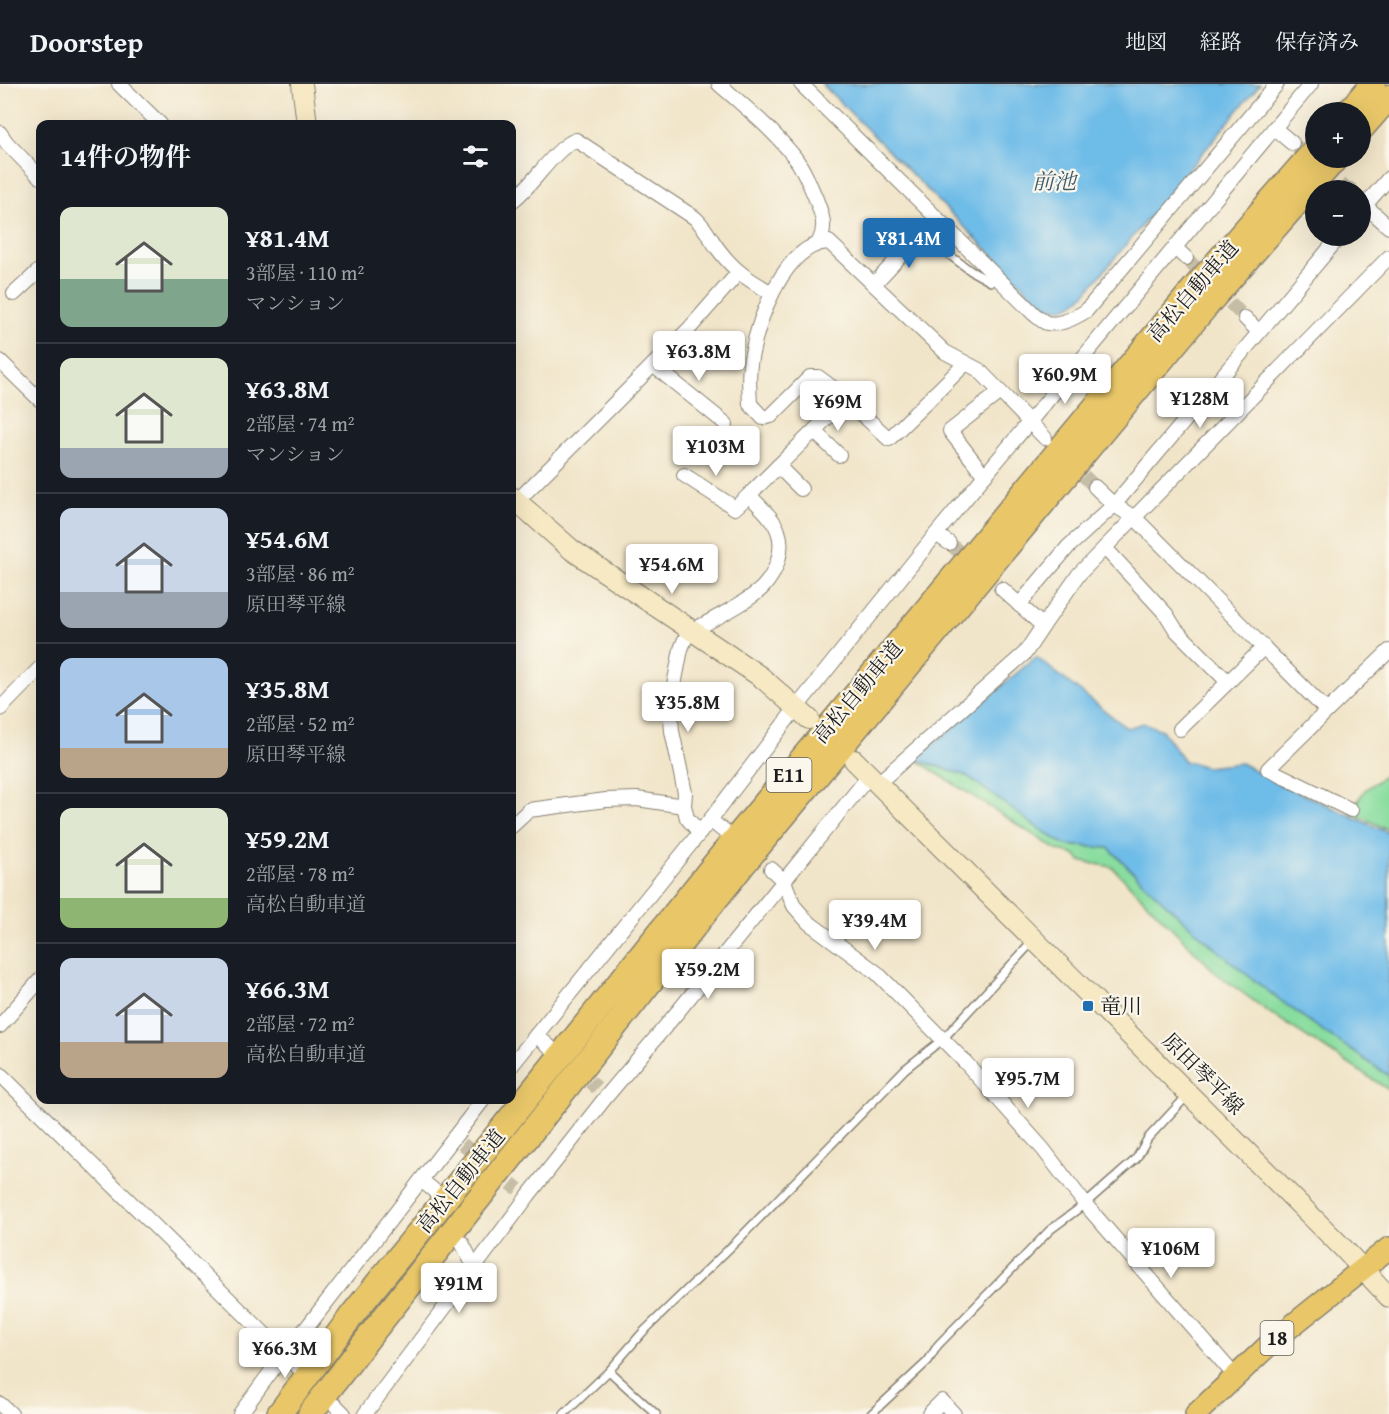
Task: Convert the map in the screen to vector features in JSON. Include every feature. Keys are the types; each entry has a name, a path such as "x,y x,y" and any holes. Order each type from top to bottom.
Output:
{"highway":[{"path":"1357,102 1373,84"},
{"path":"1371,117 1389,97"},
{"name":"高松自動車道","path":"279,1414 353,1314 722,855 1190,293 1305,162"},
{"name":"高松自動車道","path":"310,1414 742,866 1213,298 1327,168"}],"main road":[{"path":"302,84 306,120"},
{"path":"516,502 572,550 761,677 802,713"},
{"name":"原田琴平線","path":"854,760 1035,939 1363,1269 1389,1298"},
{"name":"18","path":"1196,1414 1274,1340 1389,1248"}],"street":[{"path":"119,84 156,120"},
{"path":"719,84 793,154 821,211 825,231 819,242 790,262 772,293 757,332 751,359 750,404 763,417 771,416 810,377 818,377 846,399 889,439 966,363"},
{"path":"801,84 1034,314 1047,323 1061,322 1086,311 1277,84"},
{"path":"516,1060 710,820 802,713 936,534 1311,84"},
{"path":"1274,128 1292,143"},
{"path":"0,133 36,173"},
{"path":"516,198 561,150 576,140 695,218 738,272 772,293"},
{"path":"1371,197 1389,178"},
{"path":"1371,213 1389,227"},
{"path":"874,284 921,234"},
{"path":"819,242 829,242 945,352 979,370 1045,438"},
{"path":"1020,605 1068,547 1114,505 1331,246"},
{"path":"1175,248 1186,258"},
{"path":"365,1414 474,1268 523,1192 601,1093 680,1009 784,881 873,780 1025,653 1079,574 1389,257"},
{"path":"516,496 689,329 738,272"},
{"path":"14,294 36,274"},
{"path":"1245,318 1258,332"},
{"path":"0,361 36,396"},
{"path":"653,365 726,424"},
{"path":"985,476 950,431 1000,392"},
{"path":"684,475 735,508 846,399"},
{"path":"814,431 839,455"},
{"path":"778,466 801,489"},
{"path":"1095,487 1114,505 1136,518 1327,711"},
{"path":"700,833 687,818 684,806 685,793 669,706 685,639 692,631 762,588 772,575 778,560 780,543 778,529 749,495"},
{"path":"936,534 949,543"},
{"path":"1105,548 1166,614 1176,630 1228,682"},
{"path":"1002,589 1043,626"},
{"path":"1179,729 1264,647"},
{"path":"1351,810 1268,769 1389,651"},
{"path":"0,708 36,672"},
{"path":"516,822 529,810 606,800 638,799 684,806"},
{"path":"710,820 725,832"},
{"path":"771,869 784,881 794,906 808,922 877,973 943,1039 1043,1149 1085,1204 1235,1376"},
{"path":"0,1026 36,985"},
{"path":"536,1035 550,1047"},
{"path":"0,1074 299,1368"},
{"path":"240,1414 284,1354 421,1180 457,1140 480,1104"},
{"path":"421,1180 437,1193"},
{"path":"462,1243 474,1268"},
{"path":"929,1414 942,1401 954,1414"},
{"path":"0,1404 11,1414"}],"lane":[{"path":"921,234 971,271 991,282 999,279"},
{"path":"564,1414 905,1069 943,1039 1035,939"},
{"path":"871,1414 928,1361 938,1345 1050,1230 1085,1204 1136,1159 1148,1138 1189,1094"},
{"path":"609,1371 656,1414"}],"green space":[{"path":"915,759 967,776 1032,824 1065,845 1109,848 1171,909 1238,967 1297,1012 1389,1076 1389,1090 1270,1013 1217,974 1112,867 1080,861 1075,855 1057,850"},
{"path":"1389,772 1389,830 1350,812 1365,790"}],"water":[{"name":"前池","path":"822,84 1260,84 1085,294 1070,306 1055,308 1042,305"},
{"path":"1036,657 1127,728 1144,723 1162,730 1184,761 1207,767 1241,763 1287,787 1389,833 1389,1076 1297,1012 1238,967 1171,909 1109,848 1065,845 1032,824 967,776 915,759"}],"tunnel":[{"path":"1292,143 1336,180"},
{"path":"1186,258 1245,318"},
{"path":"1069,461 1095,487"},
{"path":"949,543 1002,589"},
{"path":"574,1068 597,1088"},
{"path":"462,1144 518,1189"}],"place":[{"name":"竜川","path":"1088,1006"}]}
